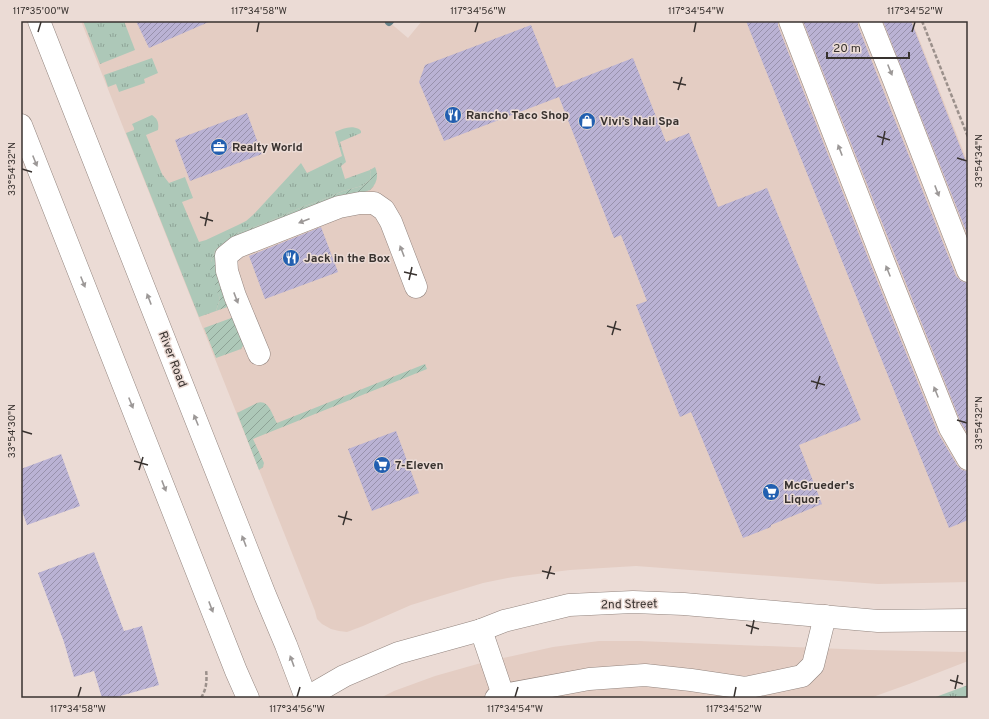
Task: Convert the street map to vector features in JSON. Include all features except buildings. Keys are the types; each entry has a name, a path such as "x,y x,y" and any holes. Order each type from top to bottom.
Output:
{"main road":[{"name":"River Road","path":"39,21 306,698"},
{"path":"790,21 950,428 968,459"},
{"path":"870,21 968,271"},
{"path":"21,125 236,671 248,698"},
{"path":"259,354 235,296 227,271 226,256 237,247 339,207 360,203 374,203 384,210 391,222 416,287"},
{"name":"2nd Street","path":"306,698 344,676 398,653 569,605 633,602 684,604 878,621 968,620"},
{"path":"481,630 500,697 589,679 645,675 745,688 802,676 813,665 825,616"}],"path":[{"path":"922,21 968,137"},
{"path":"201,698 205,691"}],"shaded area":[{"path":"81,21 388,21 408,38 422,21 912,21 968,163 968,582 878,584 636,566 570,570 513,577 483,583 411,605 347,632 331,629 322,624 317,619"},
{"path":"599,641 639,641 868,650 968,651 968,661 870,698 380,698 394,691 435,676 481,663 553,647"}],"green space":[{"path":"83,21 124,21 135,50 100,64"},
{"path":"152,58 158,73 144,79 145,83 119,92 116,84 108,87 104,75"},
{"path":"152,115 158,121 158,130 146,135 162,174 169,183 185,177 193,198 182,202 199,242 246,221 301,163 307,173 342,156 335,132 353,127 361,131 361,133 340,142 346,162 341,166 345,179 370,170 370,180 362,186 343,191 237,233 215,250 211,262 214,280 220,299 216,311 199,317 126,133 134,130 132,124"},
{"path":"375,167 377,179 370,190 310,211 238,241 230,306 216,311 220,299 210,272 211,262 215,250 226,240 237,233 302,207 343,191 362,186 370,180 370,170"},
{"path":"234,317 244,344 241,349 216,358 204,328"},
{"path":"425,364 427,369 253,439 264,463 263,467 259,470 237,413 261,402 267,405 277,423"},
{"path":"968,685 968,698 933,698"}],"place":[{"name":"Rancho Taco Shop","path":"453,115"},
{"name":"Vivi’s Nail Spa","path":"587,121"},
{"name":"Realty World","path":"219,147"},
{"name":"Jack in the Box","path":"291,258"},
{"name":"7-Eleven","path":"382,465"},
{"name":"McGrueder's Liquor","path":"771,492"}]}
